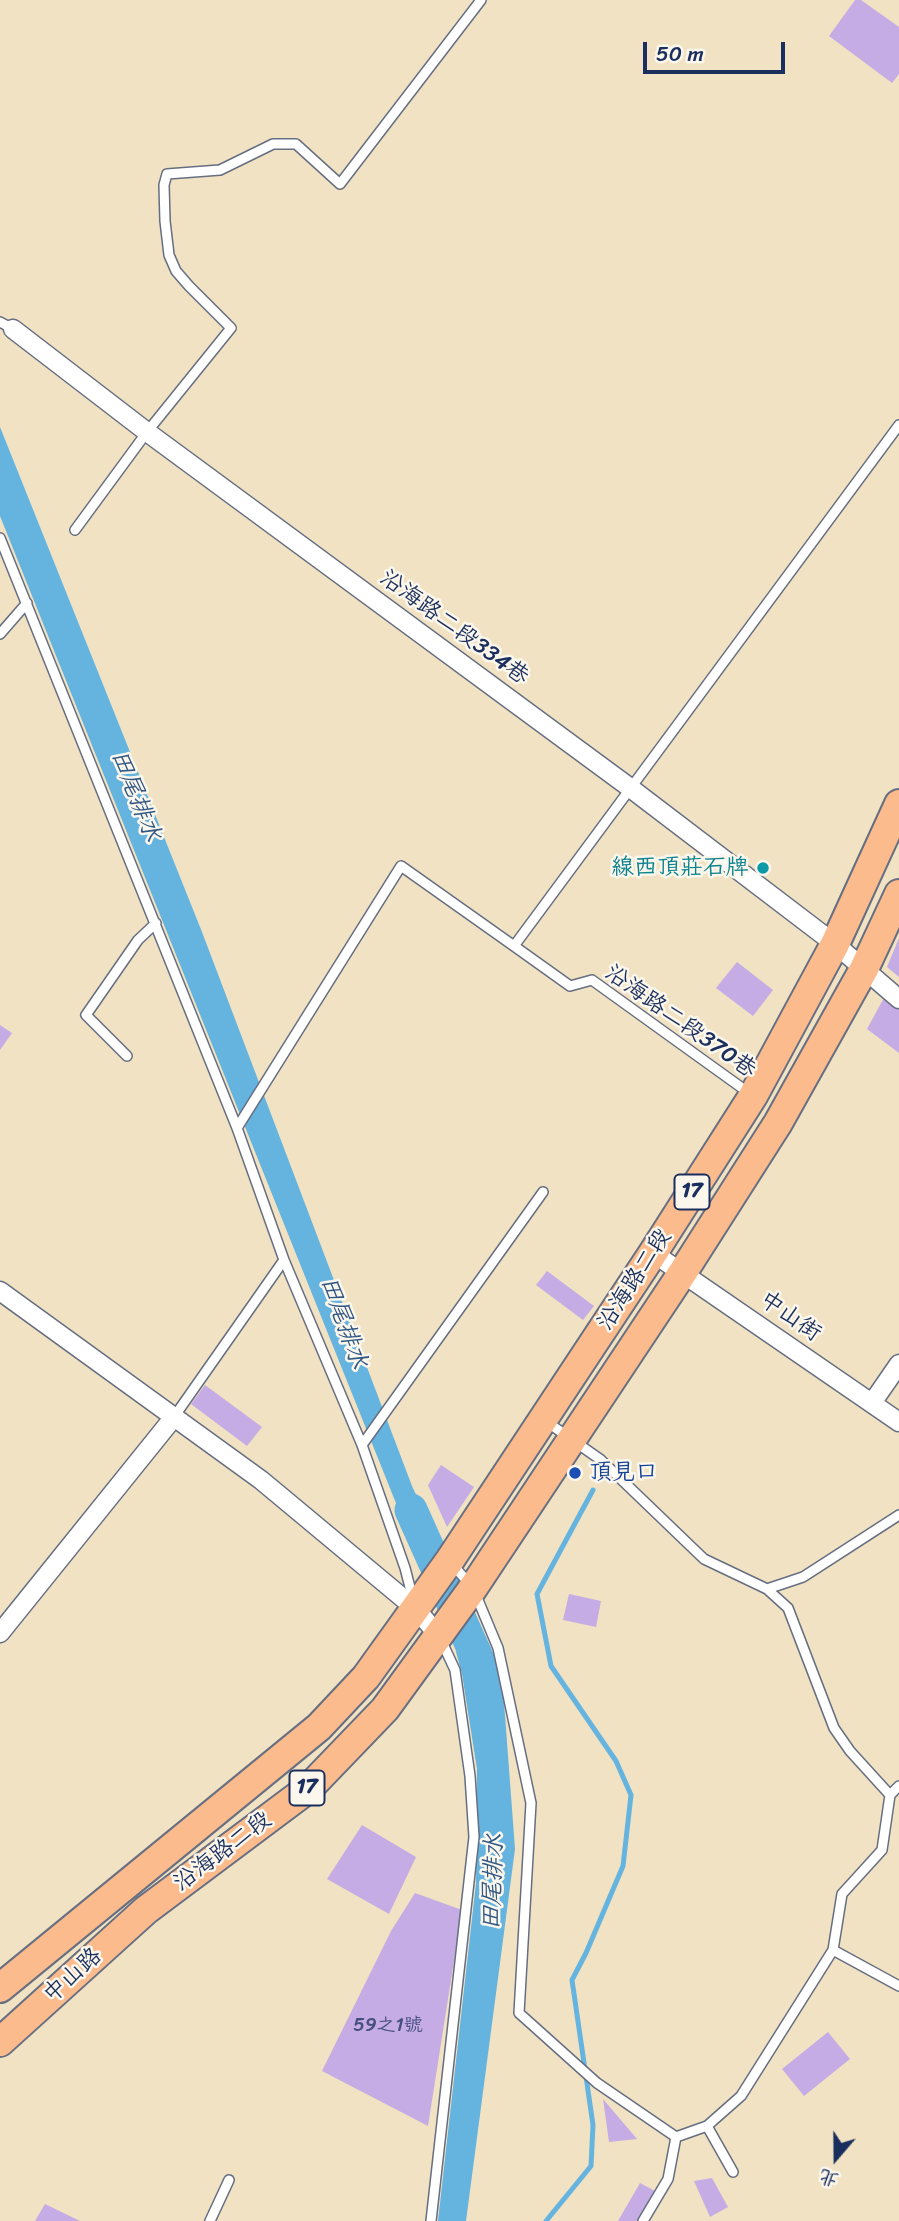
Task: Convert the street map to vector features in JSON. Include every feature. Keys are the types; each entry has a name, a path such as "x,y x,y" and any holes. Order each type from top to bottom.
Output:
{"main road":[{"name":"沿海路二段","path":"450,1560 653,1253 753,1096 835,944 899,804"},
{"name":"沿海路二段","path":"473,1588 683,1272 778,1122 864,969 899,894"},
{"name":"17","path":"416,1609 450,1560"},
{"name":"17","path":"439,1636 473,1588"},
{"name":"沿海路二段","path":"131,1878 319,1727 366,1677 416,1609"},
{"name":"沿海路二段","path":"146,1910 309,1787 385,1709 439,1636"},
{"name":"中山路","path":"4,1976 131,1878"},
{"name":"中山路","path":"0,2042 146,1910"}],"street":[{"name":"沿海路二段334巷","path":"7,326 629,787 835,944 899,999"},
{"name":"中山街","path":"653,1253 899,1422"},
{"path":"0,1291 261,1480 416,1609 439,1636"},
{"path":"872,1403 899,1364"},
{"path":"0,1633 174,1417"}],"lane":[{"path":"75,530 147,432 231,328 176,271 169,255 164,185 167,174 220,170 273,144 296,144 340,184 481,0"},
{"path":"237,1128 401,866 513,946 899,425"},
{"path":"0,538 237,1128 284,1260 362,1445 405,1568 416,1609"},
{"path":"0,634 27,603"},
{"path":"127,1056 86,1015 138,940 156,923"},
{"name":"沿海路二段370巷","path":"513,946 570,986 592,980 753,1096"},
{"path":"362,1445 543,1192"},
{"path":"174,1417 284,1260"},
{"path":"542,1419 601,1460 704,1559 767,1589 788,1608 834,1728 850,1751 890,1794"},
{"path":"767,1589 803,1577 899,1515"},
{"path":"450,1560 473,1588 498,1648 531,1803 519,2013 597,2083 676,2137"},
{"path":"431,2221 474,1837 470,1776 455,1670 439,1636"},
{"path":"676,2137 707,2126 741,2096 833,1950 842,1894 882,1850 890,1794 899,1786"},
{"path":"833,1950 899,1986"},
{"path":"707,2126 733,2172"},
{"path":"643,2221 668,2179 676,2137"},
{"path":"210,2221 229,2180"}],"water":[{"path":"0,427 202,932 412,1486 437,1540 420,1563 0,516"},
{"path":"475,1624 495,1662 504,1702 515,1849 466,2221 438,2221 476,1883 477,1769 456,1652"}],"building":[{"path":"855,0 861,0 899,27 899,74 892,83 829,36"},
{"path":"899,938 899,977 887,967"},
{"path":"737,962 773,990 753,1016 716,988"},
{"path":"886,994 899,1006 899,1053 867,1029"},
{"path":"0,1025 12,1033 0,1050"},
{"path":"547,1271 594,1306 583,1320 536,1285"},
{"path":"205,1385 262,1427 247,1446 191,1404"},
{"path":"441,1465 474,1487 447,1527 428,1485"},
{"path":"569,1594 601,1601 596,1627 563,1620"},
{"path":"362,1825 416,1857 389,1914 327,1879"},
{"path":"415,1893 462,1910 428,2126 322,2071 391,1931"},
{"path":"828,2032 850,2059 804,2096 782,2069"},
{"path":"603,2099 637,2139 609,2142"},
{"path":"712,2178 728,2207 710,2217 694,2181"},
{"path":"640,2183 655,2191 638,2221 618,2221"},
{"path":"45,2204 80,2221 35,2221"}],"waterway":[{"path":"546,2221 591,2166 593,2125 572,1980 623,1866 631,1795 616,1761 551,1666 537,1594 593,1490"},
{"name":"田尾排水","path":"411,1510 485,1675"}],"place":[{"name":"線西頂莊石牌","path":"763,868"},
{"name":"頂見口","path":"575,1473"}]}
